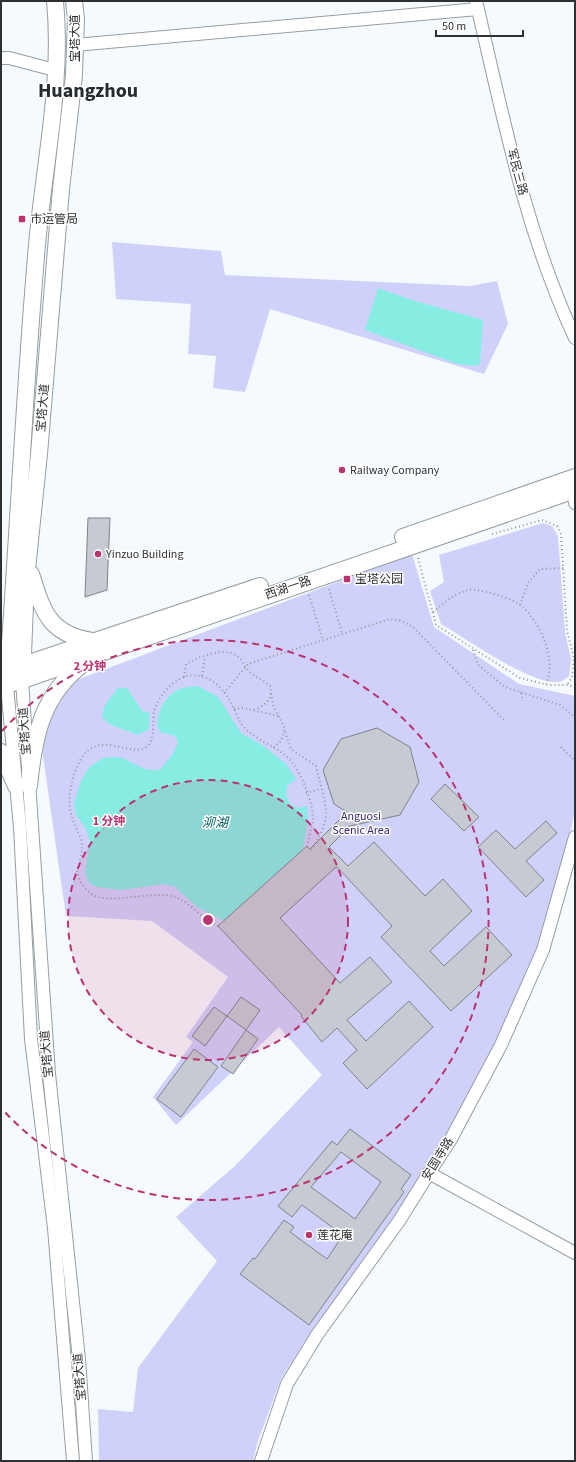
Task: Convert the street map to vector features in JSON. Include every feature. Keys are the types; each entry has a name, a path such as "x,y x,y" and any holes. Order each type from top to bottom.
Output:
{"main road":[{"name":"宝塔大道","path":"22,564 37,244 54,97 57,18 55,1"},
{"name":"宝塔大道","path":"10,677 22,564 40,454 61,189 74,75 76,19 74,1"},
{"name":"西湖一路","path":"94,648 325,576 419,553 574,487"},
{"name":"西湖一路","path":"10,677 94,648 290,576 574,487"},
{"path":"1,614 22,564"},
{"path":"22,564 40,605 55,627 94,648 54,694 39,722 23,786"},
{"path":"1,752 23,786"}],"street":[{"path":"75,45 477,5"},
{"name":"军民三路","path":"477,5 513,162 534,235 555,296 575,338"},
{"path":"1,58 9,58 55,70"},
{"name":"宝塔大道","path":"10,677 23,786 49,1074 79,1359 86,1461"},
{"name":"宝塔大道","path":"23,786 31,1039 54,1228 73,1461"},
{"name":"安国寺路","path":"261,1461 287,1384 317,1335 399,1221 451,1138 501,1046 543,950 575,837"},
{"path":"429,1173 575,1253"}],"path":[{"path":"490,535 533,521 542,520 550,522 556,526 561,534 567,631 574,658 572,676 568,685"},
{"path":"419,553 436,625 473,650 520,678 546,684 568,685 575,687"},
{"path":"520,605 528,583 540,569 563,568"},
{"path":"325,576 342,634"},
{"path":"305,582 323,640"},
{"path":"433,612 449,598 469,590 482,590 520,605 531,618 540,633 551,659 551,670 546,684"},
{"path":"224,693 246,666 390,619 402,621 413,627 504,720"},
{"path":"473,650 478,665 490,677 505,687 560,705 575,718"},
{"path":"184,677 186,664 218,652 228,651 237,655 253,674 270,686 273,705 285,729 291,748 316,766 327,814 311,850"},
{"path":"202,676 205,657"},
{"path":"218,926 207,921 173,896 96,897 83,885 77,872 82,851 82,843 71,816 70,794 72,781 81,758 87,751 95,746 111,745 138,749 145,748 150,743 154,711 160,698 169,686 184,677 202,676 215,682 224,693 240,722 250,733 286,756 297,768 313,818 307,846"},
{"path":"253,710 262,706 268,700 271,690"},
{"path":"521,693 523,701"},
{"path":"234,709 243,708 279,716"},
{"path":"273,748 281,741 285,729"},
{"path":"560,747 575,761"},
{"path":"306,793 321,789"}],"green space":[{"path":"112,242 221,251 225,275 470,286 497,281 508,324 484,374 270,309 245,392 213,388 216,356 188,354 191,304 116,299"},
{"path":"543,523 552,526 558,536 565,632 571,659 569,676 559,682 540,679 511,667 441,624 430,591 444,582 439,555"},
{"name":"Anguosi Scenic Area","path":"412,554 434,627 519,684 575,696 575,808 569,841 537,950 496,1044 448,1135 393,1220 308,1337 281,1379 258,1441 253,1461 99,1461 98,1409 133,1412 138,1368 217,1261 176,1217 236,1165 322,1075 279,1027 176,1125 153,1097 193,1042 186,1037 228,977 152,921 66,916 41,742 52,707 71,682"}],"water":[{"path":"378,288 412,300 483,320 480,364 475,366 457,364 365,330"},
{"name":"泖湖","path":"198,686 218,697 241,733 265,747 286,764 296,779 287,786 286,796 290,804 298,808 307,806 308,821 303,849 224,921 197,907 175,887 164,884 120,890 97,887 89,883 85,873 90,841 86,829 76,815 74,804 81,781 89,767 103,758 120,757 147,770 160,770 172,755 178,743 175,736 160,732 158,720 161,708 169,696 179,689"},
{"path":"118,688 127,688 143,712 149,712 149,729 138,735 116,727 104,719 102,715 104,708"}],"building":[{"name":"Yinzuo Building","path":"88,518 110,518 107,590 85,597"},
{"path":"377,728 410,747 419,782 400,815 350,826 329,847 348,866 374,842 425,896 443,879 472,911 430,951 444,966 486,927 512,955 451,1011 381,937 392,926 336,867 280,918 340,983 370,957 392,982 347,1020 366,1041 409,1001 433,1027 367,1089 343,1063 357,1050 337,1028 322,1042 301,1016 302,1015 218,926 307,846 310,849 347,812 334,804 323,770 341,739"},
{"path":"445,784 479,817 464,831 431,799"},
{"path":"546,821 557,833 526,861 544,880 526,897 478,847 496,830 515,849"},
{"path":"241,997 260,1010 246,1030 227,1016"},
{"path":"214,1007 227,1016 205,1046 192,1036"},
{"path":"246,1030 258,1039 233,1074 221,1066"},
{"path":"194,1049 218,1067 181,1117 157,1099"},
{"path":"350,1129 411,1175 401,1189 404,1192 309,1325 240,1274 253,1258 255,1259 284,1220 294,1227 290,1232 327,1259 343,1235 302,1205 292,1217 278,1206 332,1141 337,1145","holes":["341,1152 381,1182 355,1219 311,1187"]}],"place":[{"name":"市运管局","path":"22,219"},
{"name":"Railway Company","path":"342,470"},
{"name":"Yinzuo Building","path":"98,554"},
{"name":"宝塔公园","path":"347,579"},
{"name":"莲花庵","path":"309,1235"}],"district":[{"name":"Huangzhou","path":"88,91"}]}
